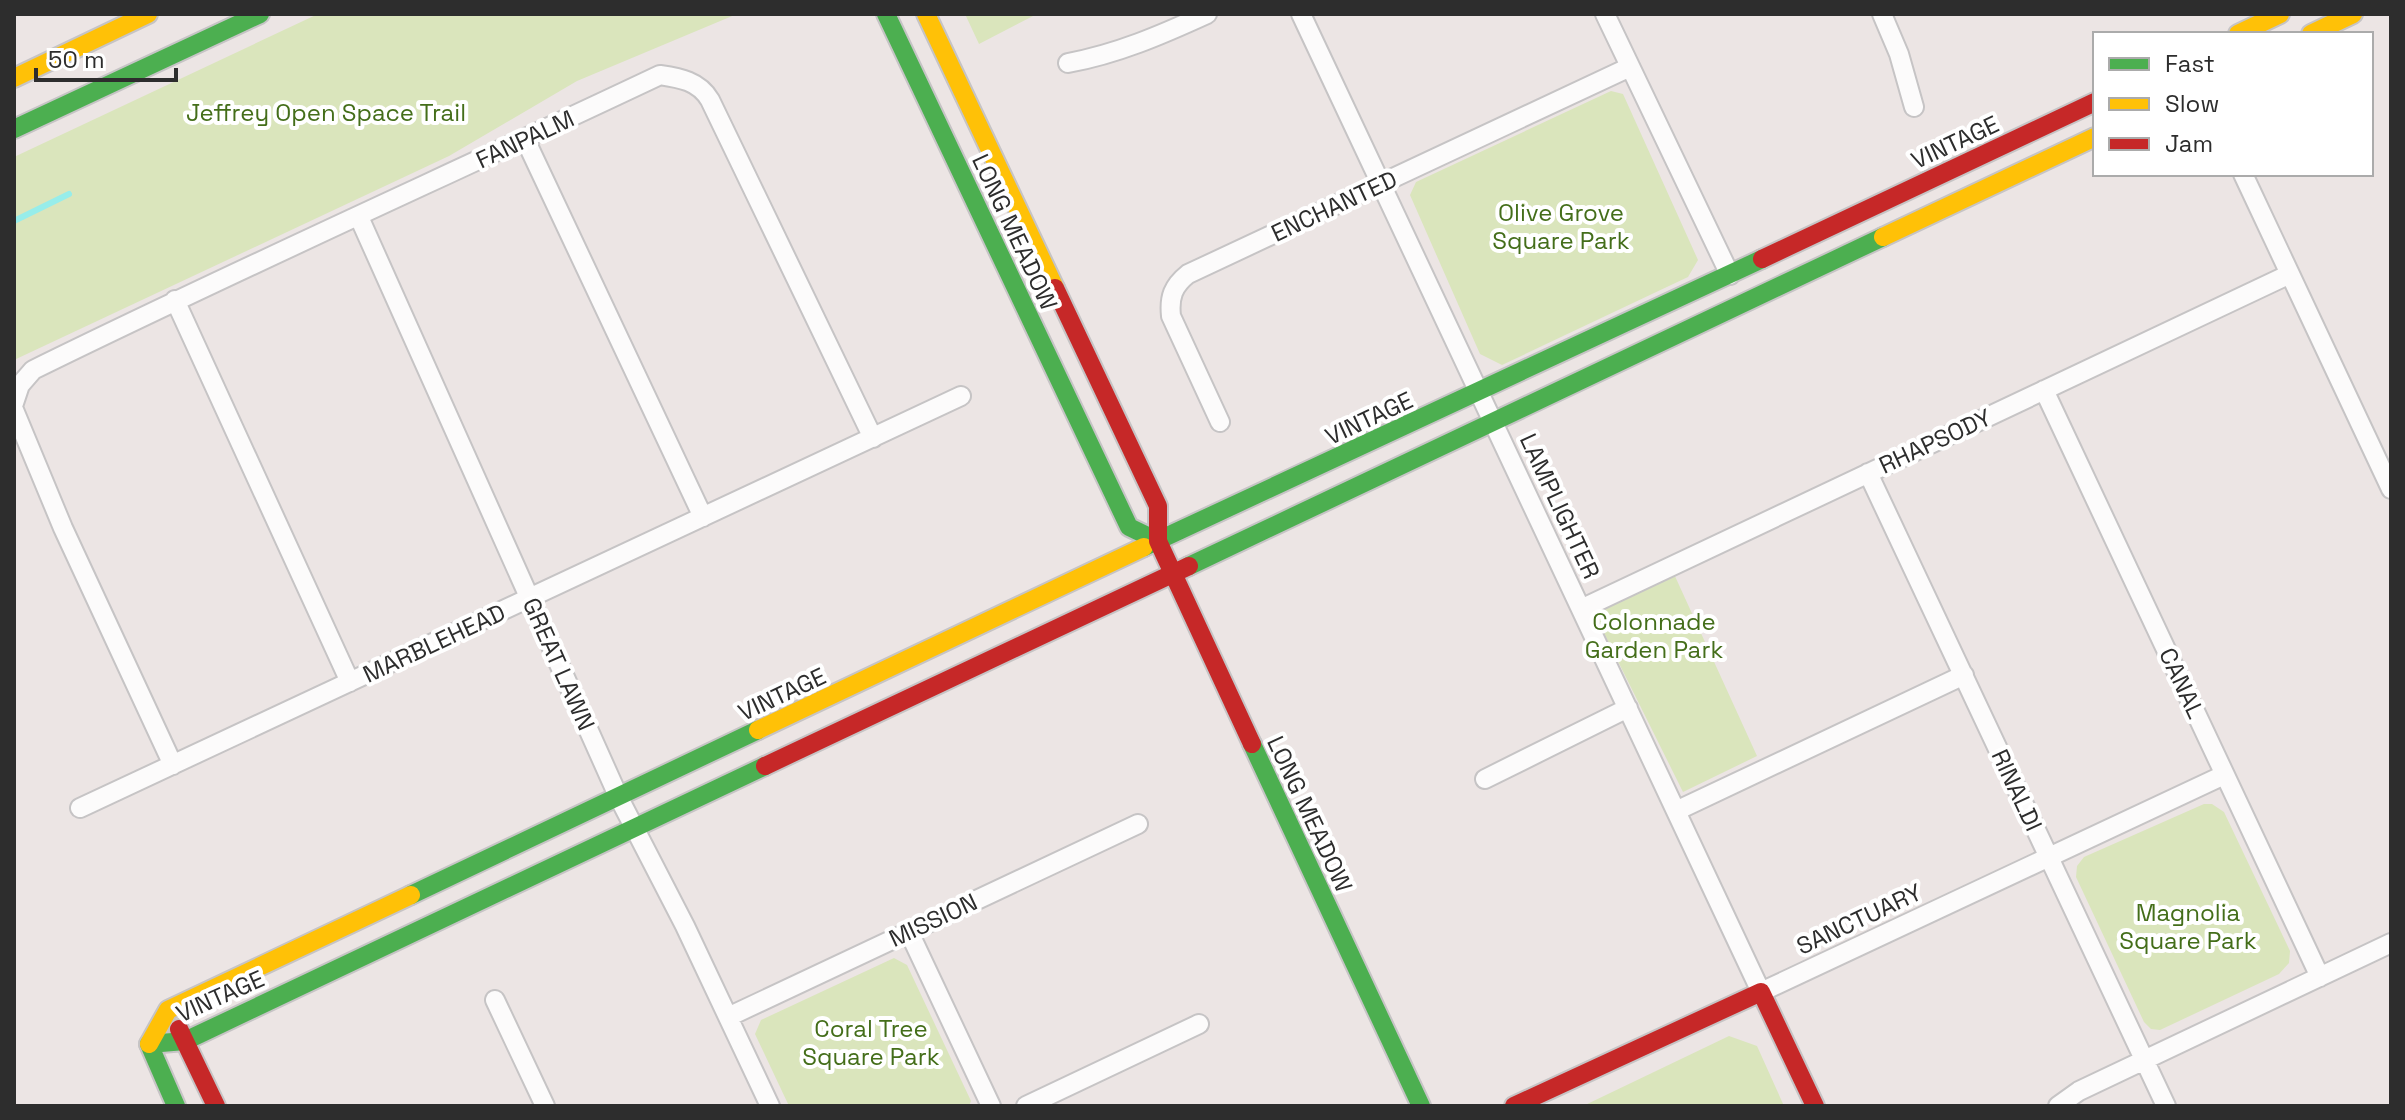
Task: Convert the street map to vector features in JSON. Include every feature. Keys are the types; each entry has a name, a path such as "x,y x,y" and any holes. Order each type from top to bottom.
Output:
{"street":[{"path":"14,78 148,14"},
{"path":"14,129 260,14"},
{"name":"LONG MEADOW","path":"886,14 1129,527 1158,541"},
{"name":"LONG MEADOW","path":"926,14 1158,506 1158,541 1421,1106"},
{"path":"1068,63 1137,46 1207,14"},
{"name":"LAMPLIGHTER","path":"1301,14 1815,1106"},
{"path":"1605,14 1730,275"},
{"path":"1882,14 1899,54 1914,107"},
{"path":"2242,32 2280,14"},
{"path":"2315,32 2353,14"},
{"name":"ENCHANTED","path":"1220,422 1171,316 1169,303 1172,291 1188,274 1630,67"},
{"name":"FANPALM","path":"14,403 20,385 33,370 175,300 660,75 686,78 707,94 873,438"},
{"name":"VINTAGE","path":"149,1044 168,1010 2093,103"},
{"name":"VINTAGE","path":"149,1044 185,1041 2093,138"},
{"path":"525,139 703,517"},
{"path":"2244,176 2391,489"},
{"name":"GREAT LAWN","path":"359,217 619,798 685,926 770,1106"},
{"name":"RHAPSODY","path":"1581,609 2290,274"},
{"path":"175,300 350,682"},
{"name":"CANAL","path":"2044,390 2320,977"},
{"name":"MARBLEHEAD","path":"80,808 961,396"},
{"path":"14,410 63,528 173,765"},
{"name":"RINALDI","path":"1868,473 2166,1106"},
{"path":"1676,811 1964,675"},
{"path":"1485,779 1628,708"},
{"name":"SANCTUARY","path":"1514,1106 2224,775"},
{"name":"MISSION","path":"728,1017 1138,824"},
{"path":"909,932 991,1106"},
{"path":"2058,1106 2079,1091 2391,943"},
{"path":"495,1000 545,1106"},
{"path":"168,1010 216,1106"},
{"path":"1026,1106 1199,1024"},
{"path":"149,1044 176,1106"}],"green space":[{"name":"Jeffrey Open Space Trail","path":"318,14 737,14 577,81 449,156 14,360 14,157"},
{"path":"965,14 1037,14 979,44"},
{"name":"Olive Grove Square Park","path":"1611,91 1623,94 1698,260 1688,277 1502,365 1480,354 1410,195 1416,182"},
{"name":"Colonnade Garden Park","path":"1674,574 1757,756 1683,792 1592,609"},
{"name":"Magnolia Square Park","path":"2204,804 2212,804 2224,812 2290,951 2289,963 2279,974 2160,1030 2151,1029 2144,1022 2076,877 2077,866 2084,857"},
{"name":"Coral Tree Square Park","path":"894,958 907,965 971,1101 969,1106 789,1106 755,1034 761,1020"},
{"path":"1729,1036 1757,1046 1784,1106 1583,1106"}],"waterway":[{"path":"14,221 69,194"}],"traffic: fast":[{"path":"14,129 260,14"},
{"path":"886,14 1129,527 1158,541"},
{"path":"1189,566 1883,237"},
{"path":"1144,547 1762,259"},
{"path":"411,895 758,730"},
{"path":"1252,744 1421,1106"},
{"path":"149,1044 185,1041 765,766"},
{"path":"149,1044 176,1106"}],"traffic: slow":[{"path":"14,78 148,14"},
{"path":"926,14 1055,288"},
{"path":"2242,32 2280,14"},
{"path":"2315,32 2353,14"},
{"path":"1883,237 2093,138"},
{"path":"758,730 1144,547"},
{"path":"149,1044 168,1010 411,895"}],"traffic: jam":[{"path":"1762,259 2093,103"},
{"path":"1055,288 1158,506 1158,541 1252,744"},
{"path":"765,766 1189,566"},
{"path":"1514,1106 1761,992 1815,1106"},
{"path":"179,1029 216,1106"}]}
